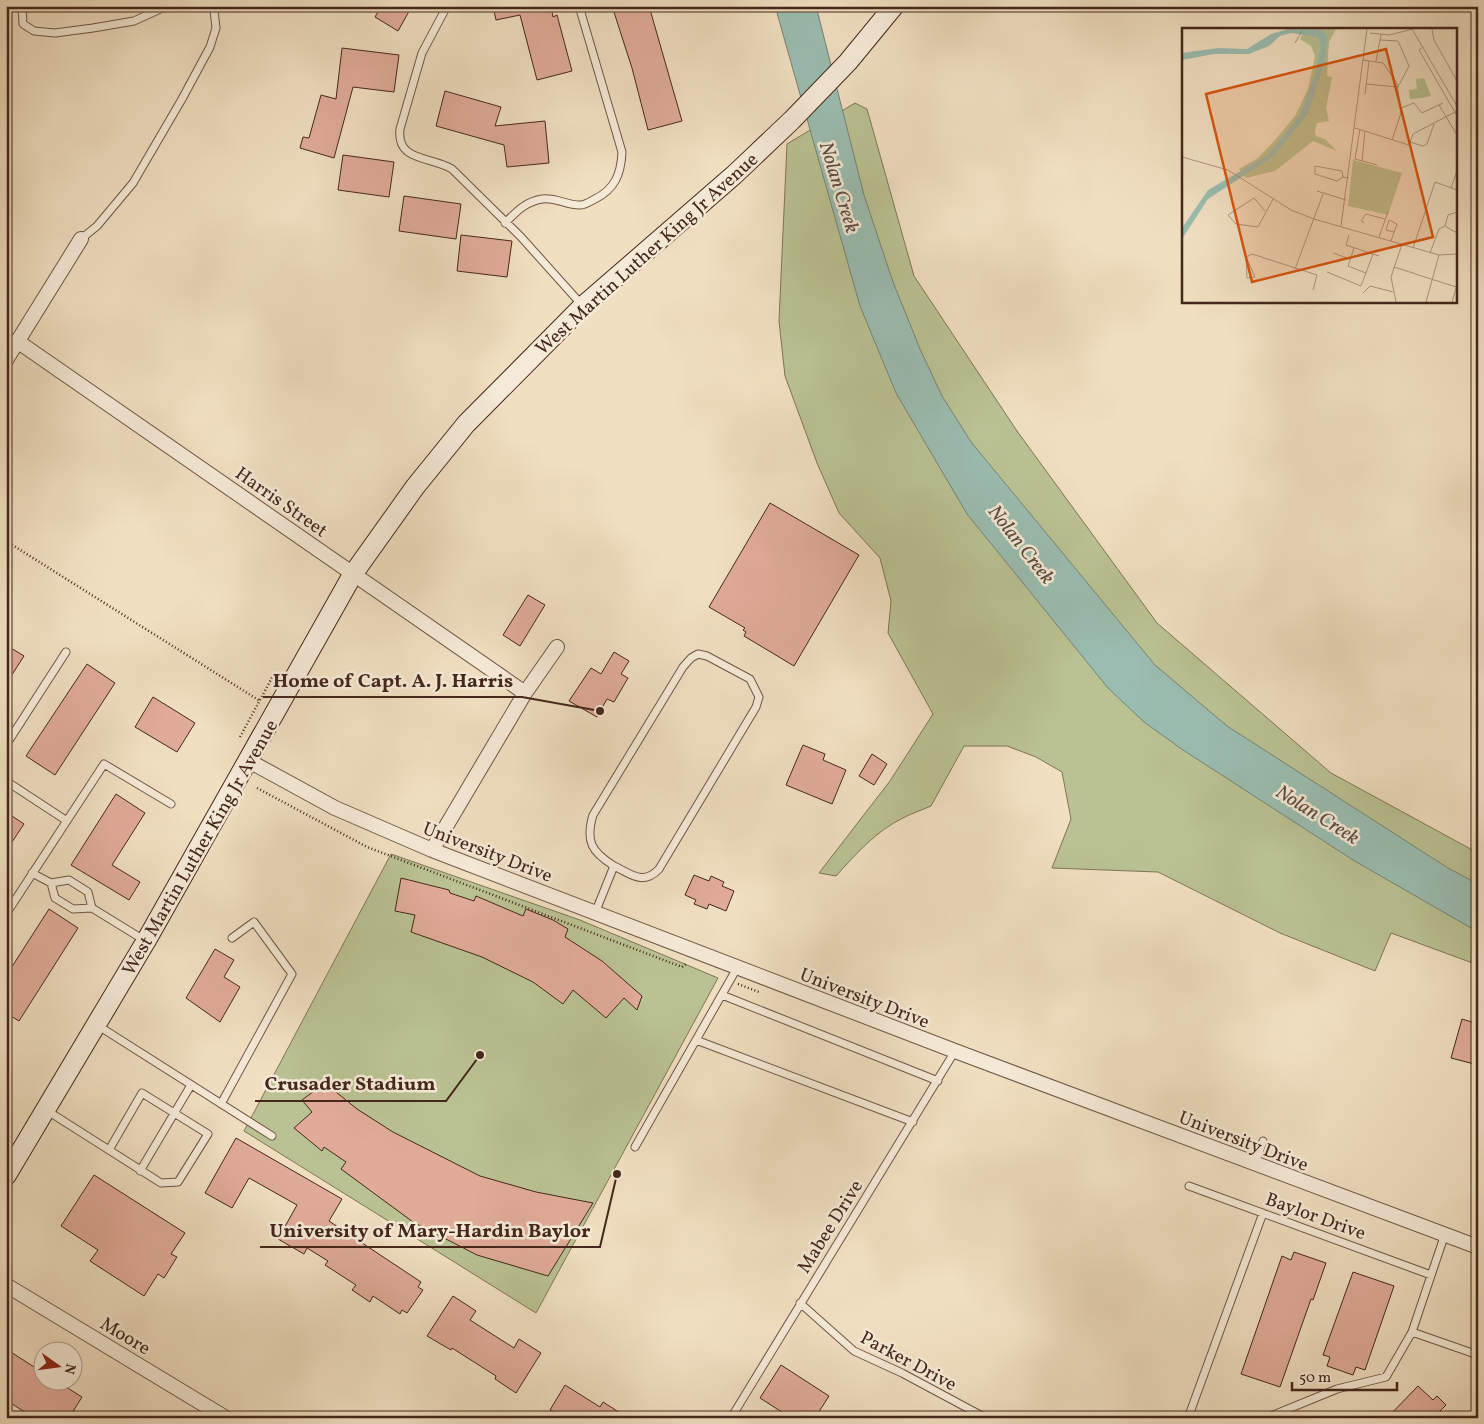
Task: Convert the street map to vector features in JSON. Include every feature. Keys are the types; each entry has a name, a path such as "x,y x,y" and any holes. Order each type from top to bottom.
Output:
{"street":[{"name":"West Martin Luther King Jr Avenue","path":"6,1176 146,941 353,574 415,487 466,424 583,306 734,175 819,94 894,6"},
{"path":"6,360 82,239"},
{"name":"Harris Street","path":"17,341 525,693"},
{"path":"432,850 525,693 557,647"},
{"name":"University Drive","path":"249,760 335,808 432,850 955,1051 1478,1247"},
{"name":"Moore","path":"6,1285 226,1418"}],"lane":[{"path":"22,6 23,24 34,31 55,33 134,21 166,6"},
{"path":"82,239 97,226 133,183 182,99 210,46 216,28 214,10 210,6"},
{"path":"447,6 422,53 398,140 402,148 410,154 444,164 452,170 534,251 583,306"},
{"path":"505,223 521,206 544,198 581,205 590,202 610,189 621,168 622,152 579,6"},
{"path":"6,745 66,652"},
{"path":"698,654 707,656 750,679 759,697 756,708 659,869 652,877 644,879 614,866 597,855 591,843 589,830 593,816 683,667 691,658 698,654"},
{"path":"6,914 104,764 171,804"},
{"path":"6,781 66,821"},
{"path":"595,913 614,866"},
{"path":"32,873 51,883 69,880 88,892 92,908"},
{"path":"51,883 55,898 73,909 92,908 146,941"},
{"path":"220,1104 292,974 254,922 232,938"},
{"path":"635,1147 737,968"},
{"path":"722,995 938,1082"},
{"path":"97,1024 272,1136"},
{"path":"696,1040 913,1122"},
{"name":"Mabee Drive","path":"731,1418 800,1303 938,1082 955,1051"},
{"path":"140,1171 191,1085"},
{"path":"46,1110 140,1171 161,1183 178,1182 208,1134 142,1093 109,1150"},
{"path":"1255,1164 1263,1142"},
{"name":"Baylor Drive","path":"1189,1186 1431,1275"},
{"path":"1188,1418 1263,1213"},
{"path":"1266,1418 1337,1389 1386,1378 1412,1332 1445,1234"},
{"name":"Parker Drive","path":"800,1303 854,1352 902,1373 986,1418"},
{"path":"1412,1332 1478,1355"}],"path":[{"path":"6,541 260,700"},
{"path":"257,788 367,847 682,967 686,962 694,966"},
{"path":"729,981 766,995"}],"green space":[{"path":"855,103 867,109 914,276 1017,431 1157,623 1331,773 1478,853 1478,965 1391,933 1375,971 1280,933 1158,872 1052,868 1071,819 1062,772 1036,757 1007,746 964,746 931,806 906,816 884,829 851,859 836,876 819,873 890,781 933,714 888,633 891,601 880,558 839,513 817,463 785,376 779,321 787,144"},
{"path":"391,854 580,920 718,978 536,1313 244,1131"}],"water":[{"name":"Nolan Creek","path":"775,6 816,6 864,195 893,282 920,349 942,396 971,442 1155,665 1227,726 1448,868 1478,884 1478,932 1353,860 1183,750 1144,722 1108,688 967,514 896,393 860,306"}],"building":[{"path":"381,6 412,6 398,31 375,17"},
{"path":"493,6 551,6 553,17 557,15 572,71 537,80 520,15 496,20"},
{"path":"612,6 649,6 682,121 648,130 632,68"},
{"path":"342,48 399,55 394,92 353,87 334,158 300,148 303,137 309,138 321,95 336,99"},
{"path":"445,91 501,107 495,126 545,121 549,163 507,167 504,145 436,126"},
{"path":"343,155 394,162 389,197 338,190"},
{"path":"404,196 461,204 456,239 399,231"},
{"path":"461,235 512,241 507,277 457,271"},
{"path":"770,503 859,555 794,666 744,636 746,632 743,630 745,628 709,607"},
{"path":"528,595 545,605 520,646 503,635"},
{"path":"6,645 24,656 6,684"},
{"path":"614,652 629,661 621,674 628,678 614,702 607,699 597,717 569,701 591,668 601,674"},
{"path":"87,664 115,683 55,775 26,756"},
{"path":"153,697 195,723 177,752 135,727"},
{"path":"803,745 825,754 823,760 846,770 832,804 786,785"},
{"path":"872,754 887,764 874,785 859,776"},
{"path":"116,794 145,813 112,865 140,882 129,900 71,865"},
{"path":"6,812 24,824 6,851"},
{"path":"694,875 709,881 711,876 724,882 722,886 734,891 726,911 709,904 707,909 694,904 696,900 685,895"},
{"path":"401,878 449,890 450,893 474,901 476,896 523,916 526,909 553,920 568,929 565,937 602,961 642,996 637,1010 624,998 606,1018 573,990 563,1004 533,982 482,957 411,932 415,915 395,911"},
{"path":"49,909 78,928 19,1021 6,1013 6,976"},
{"path":"215,949 234,960 224,977 240,987 220,1022 186,998"},
{"path":"1462,1019 1478,1024 1478,1065 1451,1058"},
{"path":"325,1083 357,1109 393,1132 480,1176 536,1192 593,1203 548,1276 477,1255 413,1222 341,1169 346,1162 324,1147 322,1151 294,1128 312,1112 302,1100"},
{"path":"236,1138 342,1199 329,1221 421,1282 418,1287 423,1290 407,1313 402,1310 400,1314 373,1296 370,1302 352,1290 356,1285 325,1265 328,1261 307,1248 304,1254 278,1239 297,1205 249,1178 232,1208 205,1193"},
{"path":"94,1175 185,1233 171,1254 177,1257 164,1278 158,1274 144,1296 90,1261 98,1250 61,1226"},
{"path":"1294,1252 1326,1263 1313,1300 1311,1299 1280,1387 1241,1374 1282,1256 1291,1260"},
{"path":"1353,1272 1394,1286 1365,1370 1356,1367 1353,1375 1327,1366 1330,1357 1323,1355"},
{"path":"453,1296 476,1311 470,1320 514,1348 519,1339 541,1353 516,1393 495,1379 496,1376 452,1348 451,1350 427,1336"},
{"path":"6,1349 32,1366 32,1392 74,1392 82,1397 69,1418 34,1418 6,1400"},
{"path":"781,1365 829,1396 815,1418 791,1418 760,1398"},
{"path":"565,1385 600,1407 603,1402 628,1418 562,1418 550,1410"},
{"path":"1418,1386 1433,1400 1437,1396 1446,1405 1440,1411 1446,1418 1387,1418"}],"place":[{"name":"Home of Capt. A. J. Harris","path":"600,711"},
{"name":"Crusader Stadium","path":"480,1055"},
{"name":"University of Mary-Hardin Baylor","path":"617,1174"}]}
